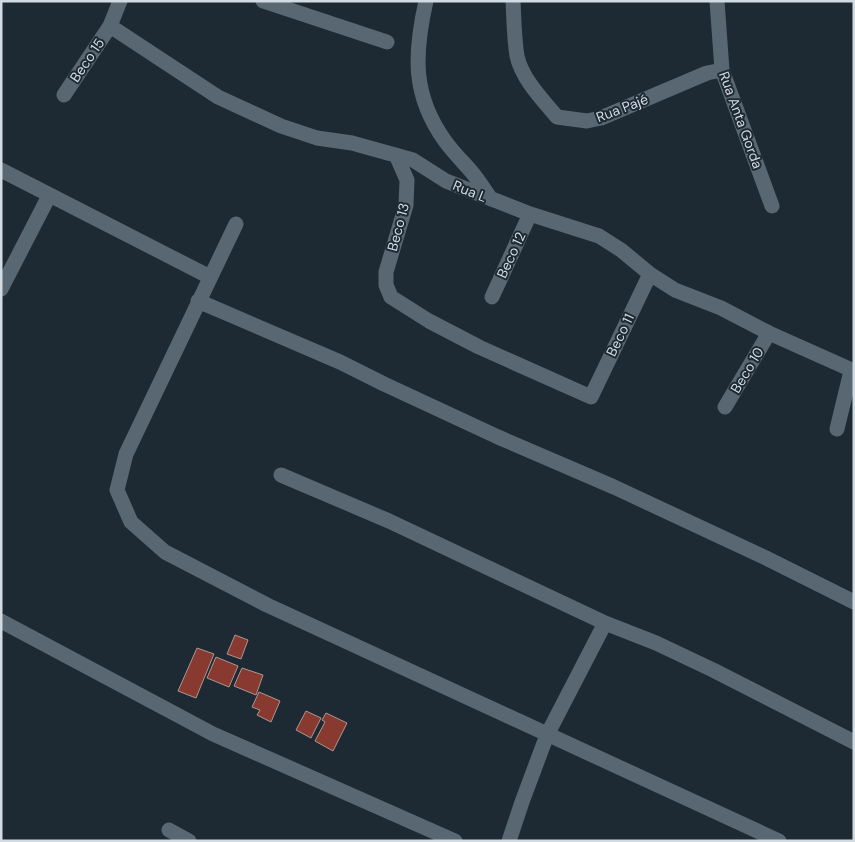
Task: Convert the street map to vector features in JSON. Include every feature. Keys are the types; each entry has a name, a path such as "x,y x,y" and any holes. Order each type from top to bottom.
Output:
{"street":[{"path":"110,26 120,1"},
{"path":"263,1 387,42"},
{"path":"426,1 417,54 418,78 427,110 445,141 491,199"},
{"name":"Rua Pajé","path":"513,1 514,36 523,72 538,95 557,117 587,120 601,118 707,73 722,70"},
{"name":"Rua Anta Gorda","path":"717,1 722,70 772,206"},
{"name":"Beco 15","path":"64,95 110,26"},
{"name":"Rua L","path":"110,26 218,97 281,126 317,138 352,143 412,160 446,181 530,214 598,236 621,250 650,274 675,290 721,308 769,333 852,371"},
{"name":"Beco 13","path":"396,155 407,180 406,205 386,272 386,285 390,297 429,321 479,347 591,397"},
{"path":"1,170 210,277"},
{"path":"1,289 49,196"},
{"name":"Beco 12","path":"492,296 530,214"},
{"path":"236,224 126,454 117,490 131,522 165,552 267,605 547,736 779,841"},
{"name":"Beco 11","path":"591,397 650,274"},
{"path":"198,301 340,362 489,433 622,491 766,558 854,602"},
{"name":"Beco 10","path":"725,407 769,333"},
{"path":"837,429 852,371"},
{"path":"281,475 453,550 605,623 713,670 854,742"},
{"path":"1,621 213,734 455,841"},
{"path":"510,841 522,802 547,736 605,623"},
{"path":"169,830 189,841"}],"building":[{"path":"235,635 248,640 241,659 227,654"},
{"path":"197,648 214,654 196,698 178,691"},
{"path":"216,657 238,666 229,687 207,678"},
{"path":"242,668 263,675 256,695 234,686"},
{"path":"259,692 280,701 271,722 257,715 260,710 252,707"},
{"path":"306,711 321,718 311,738 296,730"},
{"path":"326,713 347,723 333,751 315,741 325,722 322,720"}]}
